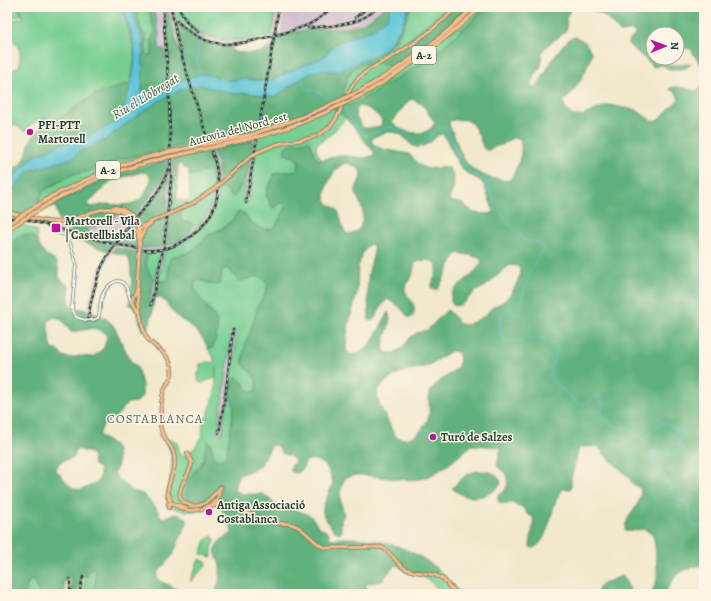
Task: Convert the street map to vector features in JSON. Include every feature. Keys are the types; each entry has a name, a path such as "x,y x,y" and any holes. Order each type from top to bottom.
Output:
{"highway":[{"name":"Autovia del Nord-est","path":"53,198 103,176 132,166 253,138 321,109 360,91 418,54 474,7"},
{"name":"Autovia del Nord-est","path":"8,227 26,211 101,173 130,162 168,152 254,134 261,134 298,124 324,113 362,95 399,73 433,48 481,7"}],"main road":[{"path":"140,229 193,203 215,188 256,153 277,144 311,138 326,130 338,117 350,90 359,78 425,35 457,7"},
{"path":"109,208 132,217 140,229"},
{"path":"7,212 58,222 109,208 119,208 132,215 138,224 140,229 140,246 137,289 140,315 146,336 165,354 172,371 171,377 162,396 161,422 162,433 174,451 174,467 168,487 169,506"},
{"path":"128,216 135,223 140,237"},
{"path":"138,224 145,226"},
{"path":"140,237 145,226"},
{"path":"137,289 132,299 140,315"},
{"path":"134,297 139,300"},
{"path":"133,303 137,304 139,300"},
{"path":"186,453 192,464 180,491 182,501 188,504 200,505 217,494 221,487"},
{"path":"217,494 219,500 225,504"},
{"path":"169,496 172,501 178,505 195,511"},
{"path":"213,505 219,500"},
{"path":"169,506 195,511 213,505 225,504 242,508 268,522 296,526 325,548 381,547 388,551 408,570 436,576 447,583 456,594"},
{"path":"169,506 178,505"}],"street":[{"path":"59,233 68,236 76,261 72,308 76,317 80,319 92,320 98,318 101,298 112,282 119,281 123,283 130,300 133,303"},
{"path":"129,295 134,297"}],"shaded area":[{"path":"153,7 174,7 175,16 180,22 196,34 204,37 189,26 177,7 180,7 192,25 206,35 236,40 272,35 276,7 281,7 277,33 280,32 284,7 384,7 367,22 360,24 339,28 313,29 294,32 274,51 269,51 271,38 236,47 203,41 185,31 183,51 179,52 170,16 165,8 169,59 165,60 164,49 159,49 159,32"},
{"path":"257,120 261,121 248,202 243,202"},
{"path":"213,151 218,166 219,189 213,212 207,222 193,236 182,244 165,250 152,305 149,305 161,251 145,252 117,248 118,244 143,248 165,230 169,179 156,198 136,219 134,216 160,184 169,160 173,159 173,178 166,246 187,236 194,230 206,216 214,197 216,175 210,152"},
{"path":"120,213 130,220 117,239 130,221 133,223 117,243 99,279 93,300 91,319 87,318 87,310 93,286 112,246 28,222 16,220 7,221 7,217 21,218 113,243 112,245 116,240 86,232 88,227 104,223"},
{"path":"232,330 236,331 234,361 222,434 217,433"}],"green space":[{"path":"7,7 19,7 21,15 7,19"},
{"path":"20,7 122,7 134,49 131,83 97,94 49,125 46,117 30,125 25,132 17,126 7,122 8,78 10,73 20,65 20,52 9,33 7,22 23,18"},
{"path":"131,7 135,7 143,34 145,34 147,56 152,54 152,39 155,32 148,7 153,7 159,32 159,49 164,49 165,59 169,59 165,8 167,8 170,16 179,52 183,51 176,22 188,32 208,43 231,47 233,52 257,53 270,47 269,51 274,51 276,36 313,29 351,27 367,21 384,7 391,7 387,18 371,30 334,44 324,57 271,81 241,79 228,81 202,74 185,79 160,90 153,90 142,94 143,43"},
{"path":"135,7 148,7 155,32 152,39 152,54 147,56 146,37 143,35"},
{"path":"174,7 177,7 188,24 205,37 204,38 188,30 178,21"},
{"path":"180,7 276,7 272,35 232,40 208,36 197,30 188,20"},
{"path":"408,7 411,7 403,27 391,47 393,50 398,48 450,7 467,7 432,38 393,66 385,65 378,61 361,65 353,69 347,78 343,94 343,98 347,105 349,106 373,93 433,56 487,7 572,7 566,18 567,28 542,52 542,62 540,68 531,84 532,87 535,87 539,84 551,62 563,45 571,38 576,37 585,42 592,53 585,72 573,92 563,102 566,110 573,116 581,116 608,105 636,110 652,121 657,121 679,99 676,92 669,89 679,87 696,91 704,85 704,567 702,565 683,571 675,577 664,594 651,594 657,579 657,564 653,536 651,533 643,529 630,531 625,530 628,520 638,502 641,489 632,483 629,477 604,454 598,446 579,447 571,479 571,488 562,489 556,500 545,534 538,545 533,548 530,547 533,517 527,514 524,508 512,503 500,503 498,500 498,496 507,487 506,474 497,466 501,447 472,445 440,470 418,479 402,480 363,475 346,477 340,491 344,515 341,520 341,533 333,529 323,513 323,506 333,483 330,473 324,465 316,460 306,461 301,471 297,473 292,472 291,466 295,461 290,456 282,453 278,446 272,445 260,466 238,476 234,489 235,491 244,494 263,494 277,505 311,516 319,527 329,533 330,539 359,538 388,543 414,554 439,570 423,576 403,569 397,565 391,569 382,581 367,583 366,587 368,594 214,594 220,573 216,548 220,541 232,533 230,524 217,505 210,500 194,503 186,497 187,485 191,475 202,463 208,441 211,445 215,460 223,459 227,453 234,407 230,393 236,377 248,391 253,392 257,390 257,382 255,378 243,364 243,355 258,305 266,293 268,283 261,277 254,277 239,281 232,272 226,268 222,270 219,284 214,285 200,280 194,282 194,287 197,294 215,317 216,321 216,339 213,347 208,349 205,342 197,332 175,315 159,297 155,298 149,326 146,330 142,331 137,311 129,304 132,285 130,262 128,257 112,252 133,223 130,221 109,251 108,251 71,238 70,234 112,246 113,243 71,232 59,220 56,208 50,205 110,178 169,160 160,183 134,216 136,218 156,198 169,178 167,212 162,247 143,248 118,244 117,248 137,252 155,251 146,257 149,272 155,279 149,304 152,305 158,281 165,281 169,279 168,266 171,257 188,253 193,250 207,236 221,229 233,220 237,213 244,213 251,223 264,230 274,228 285,210 286,205 284,203 280,203 272,208 266,195 267,192 275,173 294,171 297,169 299,161 294,157 285,154 285,147 294,143 310,141 314,154 318,160 339,155 366,158 374,155 374,152 352,125 333,108 325,104 300,115 260,128 261,121 257,120 255,129 121,159 90,171 74,174 44,190 34,210 25,219 7,217 7,196 29,171 73,158 81,151 105,140 142,112 161,100 181,90 200,85 235,94 248,93 275,97 303,77 320,70 338,71 403,23","holes":["412,99 423,105 435,123 427,131 417,133 402,130 392,122 408,101","359,106 366,108 378,115 382,121 381,126 363,128 355,115","454,120 469,120 475,128 483,147 486,150 502,145 512,138 520,138 520,160 510,180 505,181 490,178 482,175 470,167 460,152 449,121","387,132 395,132 400,134 411,145 417,147 429,143 440,134 444,135 458,163 464,171 481,181 484,185 494,212 489,214 474,213 462,203 449,201 454,182 452,172 448,167 427,169 420,165 409,154 382,149 372,143 372,138","346,163 357,167 361,173 356,191 363,211 363,216 360,228 354,233 349,234 346,232 336,209 327,203 325,198 329,180 337,169","142,172 148,173 151,179 143,196 131,204 106,204 90,207 88,206 88,202 91,201 111,181","120,213 130,220 116,240 87,232 88,227 101,225","369,244 372,244 374,254 368,278 369,320 372,321 385,301 388,299 399,306 409,318 412,317 414,308 405,291 405,287 412,276 415,263 423,260 431,261 437,266 431,289 438,289 456,254 469,255 482,260 474,273 453,291 451,300 455,306 464,303 477,290 487,285 510,265 518,266 520,273 513,290 507,298 492,308 485,316 472,323 465,325 459,323 447,310 427,330 417,333 411,337 401,349 394,353 387,353 384,351 384,344 390,319 388,312 373,340 368,346 355,354 348,354 346,349 347,334 357,293 358,267 364,251","451,351 458,352 460,359 456,369 436,384 430,392 429,416 425,425 414,436 405,439 395,436 393,433 380,406 377,396 377,391 386,381 408,370 428,366"]},
{"path":"411,7 450,7 397,49 393,50 391,47 403,27"},
{"path":"467,7 487,7 433,56 373,93 349,106 347,105 343,98 343,94 347,78 353,69 361,65 379,61 385,65 393,66 432,38"},
{"path":"594,7 704,7 704,67 699,63 691,49 685,48 685,26 645,26 645,59 628,44 628,42 635,35 634,30 621,32 604,16 593,10"},
{"path":"685,64 691,64 686,68 669,69 664,66 685,66"},
{"path":"131,83 119,120 91,135 60,144 35,156 7,183 7,173 22,163 26,156 30,141 43,125 41,120 46,117 50,124 97,94"},
{"path":"325,104 333,107 346,118 331,134 316,145 317,152 321,159 317,160 312,147 301,144 293,144 284,149 285,154 294,157 299,161 297,169 294,171 275,173 268,188 266,194 271,206 274,208 280,203 285,203 286,205 285,210 274,229 255,226 244,214 239,212 233,220 221,229 207,236 193,250 188,253 171,257 168,266 169,279 166,281 158,281 165,250 176,247 194,236 208,219 213,210 219,189 225,188 231,196 235,196 248,173 243,202 248,202 260,128 300,115"},
{"path":"255,129 253,141 193,156 169,160 110,178 50,205 38,203 44,190 74,174 90,171 121,159"},
{"path":"253,141 248,173 235,196 232,197 226,189 219,189 218,166 213,151"},
{"path":"210,152 215,168 216,184 212,181 210,173 207,170 189,175 189,169 184,168 180,164 178,165 177,197 179,200 187,201 180,217 182,222 191,222 192,224 189,231 190,233 179,241 166,246 171,203 173,159"},
{"path":"205,170 209,171 213,182 216,184 215,191 208,212 201,223 190,233 186,223 182,222 181,219 183,206 190,199 189,175"},
{"path":"7,221 25,221 24,225 37,231 37,240 33,237 25,236 21,237 7,247"},
{"path":"25,235 34,238 44,253 56,262 58,265 60,279 69,286 69,304 74,307 87,310 87,318 91,318 92,311 105,318 114,326 131,362 137,366 142,385 142,397 137,402 127,403 116,416 103,425 99,435 114,445 117,450 118,465 114,473 118,479 132,491 143,494 156,508 162,518 175,514 186,518 187,523 172,556 158,572 157,576 159,581 186,594 91,594 96,582 96,571 93,568 85,577 82,576 77,594 71,594 71,579 64,580 65,594 39,594 35,582 30,580 27,584 26,594 7,594 7,247 20,236","holes":["56,317 62,320 71,332 89,329 98,329 103,332 107,336 104,348 93,357 80,356 69,358 63,356 57,350 52,349 48,322 50,319","77,449 91,453 94,465 100,469 98,481 80,490 69,485 56,470 57,466 61,462 74,458 75,451"]},
{"path":"155,251 161,251 155,279 149,272 146,257"},
{"path":"226,268 232,272 237,279 257,276 265,279 268,283 266,293 257,310 243,355 243,364 253,374 257,381 257,390 256,392 250,391 242,382 235,380 230,393 234,407 229,447 226,455 220,460 215,460 213,458 211,443 206,446 201,464 190,476 187,485 187,498 194,503 209,500 214,502 211,507 202,511 185,511 170,506 166,498 172,463 170,449 166,442 171,438 177,443 180,453 183,456 194,449 202,437 203,421 208,415 216,388 216,367 215,377 202,383 198,380 198,373 200,373 200,364 209,362 215,363 213,356 208,349 213,347 216,339 217,326 216,321 210,311 196,292 194,285 196,281 203,280 214,285 221,280 222,270","holes":["232,331 236,331 234,361 222,434 217,433"]},
{"path":"477,471 489,472 496,475 501,484 491,493 478,497 465,496 453,489 453,487 464,477"},
{"path":"212,536 215,541 212,547 212,557 201,554 206,540"},
{"path":"199,559 207,562 204,568 190,581"},
{"path":"93,568 96,571 96,577 91,594 81,594 86,576"},
{"path":"439,570 462,594 441,594 435,586 423,576"},
{"path":"621,576 624,578 632,594 596,594 601,585"},
{"path":"30,580 35,582 39,594 26,594 27,585"}],"water":[{"name":"Riu el Llobregat","path":"122,7 131,7 143,43 142,94 154,90 160,90 185,79 202,74 223,78 228,81 241,79 271,81 324,57 334,44 371,30 387,18 391,7 408,7 403,23 389,45 377,54 338,71 320,70 303,77 275,97 248,93 235,94 200,85 181,90 161,100 142,112 105,140 81,151 73,158 29,171 7,196 7,183 35,156 60,144 91,135 119,120 131,85 135,56 131,33"}],"waterway":[{"path":"204,32 219,7"},
{"path":"200,40 197,49 197,57 200,74"},
{"path":"301,78 306,89 315,90 334,102"},
{"path":"342,107 345,109 358,131 363,135 368,135 384,128 392,127 407,133 414,144 419,145 426,143 437,128 444,128 448,130 460,158 469,172 485,181 493,200 504,218 523,240 539,242 543,245 541,254 533,266 526,283 520,304 520,314 513,314 508,309 503,312 501,328 504,340 509,342 528,339 541,339 553,344 557,348 551,370 552,379 580,404 597,396 601,397 603,403 601,418 608,420 612,425 631,429 642,439 648,436 657,426 662,423 668,424 676,429 681,437 675,455 655,451 651,453 652,461 661,472 677,498 688,504 692,525 704,526"},
{"path":"222,507 221,510 229,517 235,526 233,533 235,534"}],"railway":[{"path":"151,305 164,246 171,180 169,93 163,7"},
{"path":"171,7 178,44 208,141"},
{"path":"178,7 187,22 198,32"},
{"path":"246,203 279,7"},
{"path":"177,21 189,32 202,39 214,43 239,43 266,38 308,25 320,18 331,7"},
{"path":"355,18 368,7"},
{"path":"308,28 354,22 371,14 378,7"},
{"path":"141,250 168,248 180,243 192,236 209,216 215,204 218,191 217,171 212,152"},
{"path":"135,218 159,190 168,169"},
{"path":"7,218 25,219 113,244 138,248"},
{"path":"88,318 90,305 102,266 112,249 132,222"},
{"path":"219,433 233,330"},
{"path":"79,594 83,577"},
{"path":"70,579 70,594"}],"place":[{"name":"PFI-PTT Martorell","path":"30,132"},
{"name":"Martorell - Vila | Castellbisbal","path":"56,228"},
{"name":"Turó de Salzes","path":"433,437"},
{"name":"Antiga Associació Costablanca","path":"209,512"}],"district":[{"name":"COSTABLANCA","path":"155,418"}]}
